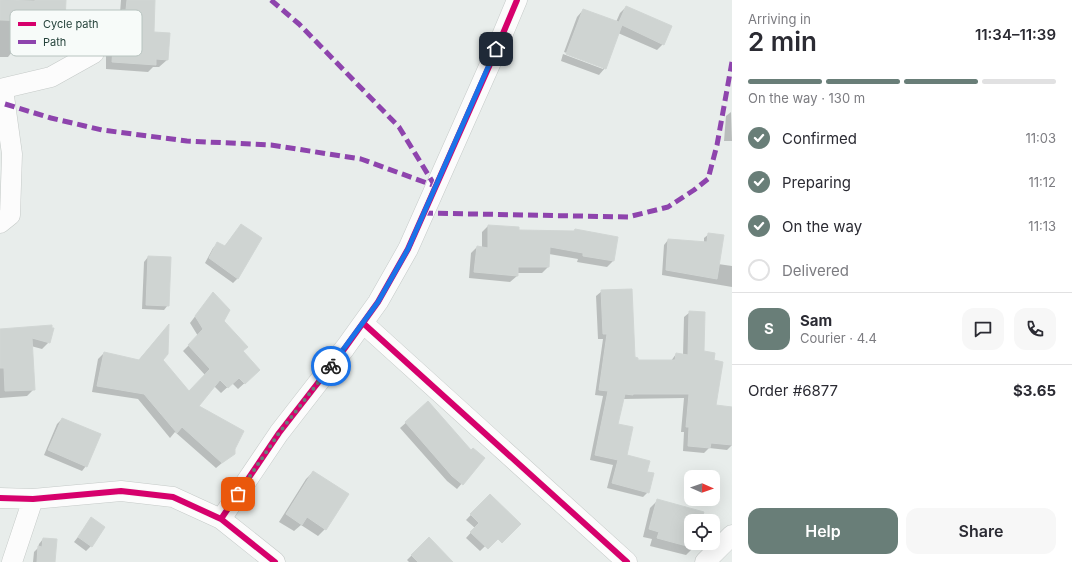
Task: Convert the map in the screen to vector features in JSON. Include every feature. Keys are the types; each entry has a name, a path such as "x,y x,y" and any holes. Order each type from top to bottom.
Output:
{"street":[{"path":"221,519 279,433 378,302 408,249 517,0"},
{"path":"0,224 10,215 12,154 1,89 51,77 89,56"},
{"path":"363,323 627,562"},
{"path":"0,498 32,499 121,491 173,497 221,519 275,562"},
{"path":"12,562 32,499"},
{"path":"705,562 732,535"}],"building":[{"path":"0,0 66,0 66,10 10,10 10,20 0,20"},
{"path":"127,0 155,0 154,32 170,33 168,60 156,59 156,65 112,62 112,56 142,56 142,10 126,10"},
{"path":"626,6 672,26 664,45 622,25 606,69 566,54 583,9 619,22"},
{"path":"241,224 262,238 238,279 209,258 217,242 225,246"},
{"path":"488,225 519,227 519,230 574,231 575,229 618,237 614,261 583,256 583,253 550,247 549,267 518,267 518,276 474,272 477,246 488,248"},
{"path":"708,233 724,235 717,279 666,270 668,239 707,242"},
{"path":"148,256 171,257 169,306 146,305"},
{"path":"632,289 635,357 638,358 638,360 675,360 676,353 688,355 689,311 705,312 704,351 715,353 714,360 723,362 716,405 732,407 732,445 711,443 710,448 688,446 689,427 686,427 689,394 625,394 618,424 633,427 627,455 650,461 647,472 654,473 649,493 612,483 618,460 595,455 608,391 599,390 607,334 603,334 601,290"},
{"path":"213,292 230,310 224,321 248,347 243,351 260,370 245,384 239,378 228,388 220,380 199,406 244,431 235,449 235,454 222,463 182,427 177,433 144,394 97,386 104,352 139,360 169,324 168,354 163,360 189,391 210,369 188,345 203,329 195,316"},
{"path":"52,325 52,328 54,328 50,343 32,338 35,390 5,391 4,368 0,368 0,329"},
{"path":"428,401 471,450 473,448 485,458 463,485 452,476 405,422"},
{"path":"62,418 101,434 87,467 48,450"},
{"path":"313,471 349,494 326,530 307,517 302,525 286,514"},
{"path":"490,494 521,524 502,543 498,539 488,549 470,532 479,523 470,514"},
{"path":"657,499 704,512 703,514 684,514 684,545 657,538 659,532 649,529"},
{"path":"91,517 105,527 92,547 78,537"},
{"path":"429,537 453,562 418,562 411,555"},
{"path":"43,538 57,539 55,562 37,562 38,546 42,547"}],"marked path":[{"path":"271,0 299,24 399,127 435,186"},
{"path":"423,213 628,217 668,207 708,179 717,145 732,62"},
{"path":"5,104 51,118 102,130 187,141 271,145 361,159 435,186"}],"cycle path":[{"path":"221,519 279,433 345,348 378,302 408,249 517,0"},
{"path":"363,323 627,562"},
{"path":"0,498 33,499 121,491 173,497 221,519 275,562"}],"way so far":[{"path":"238,494 279,433 331,366"}],"route":[{"path":"331,366 378,302 408,249 496,49"}]}
